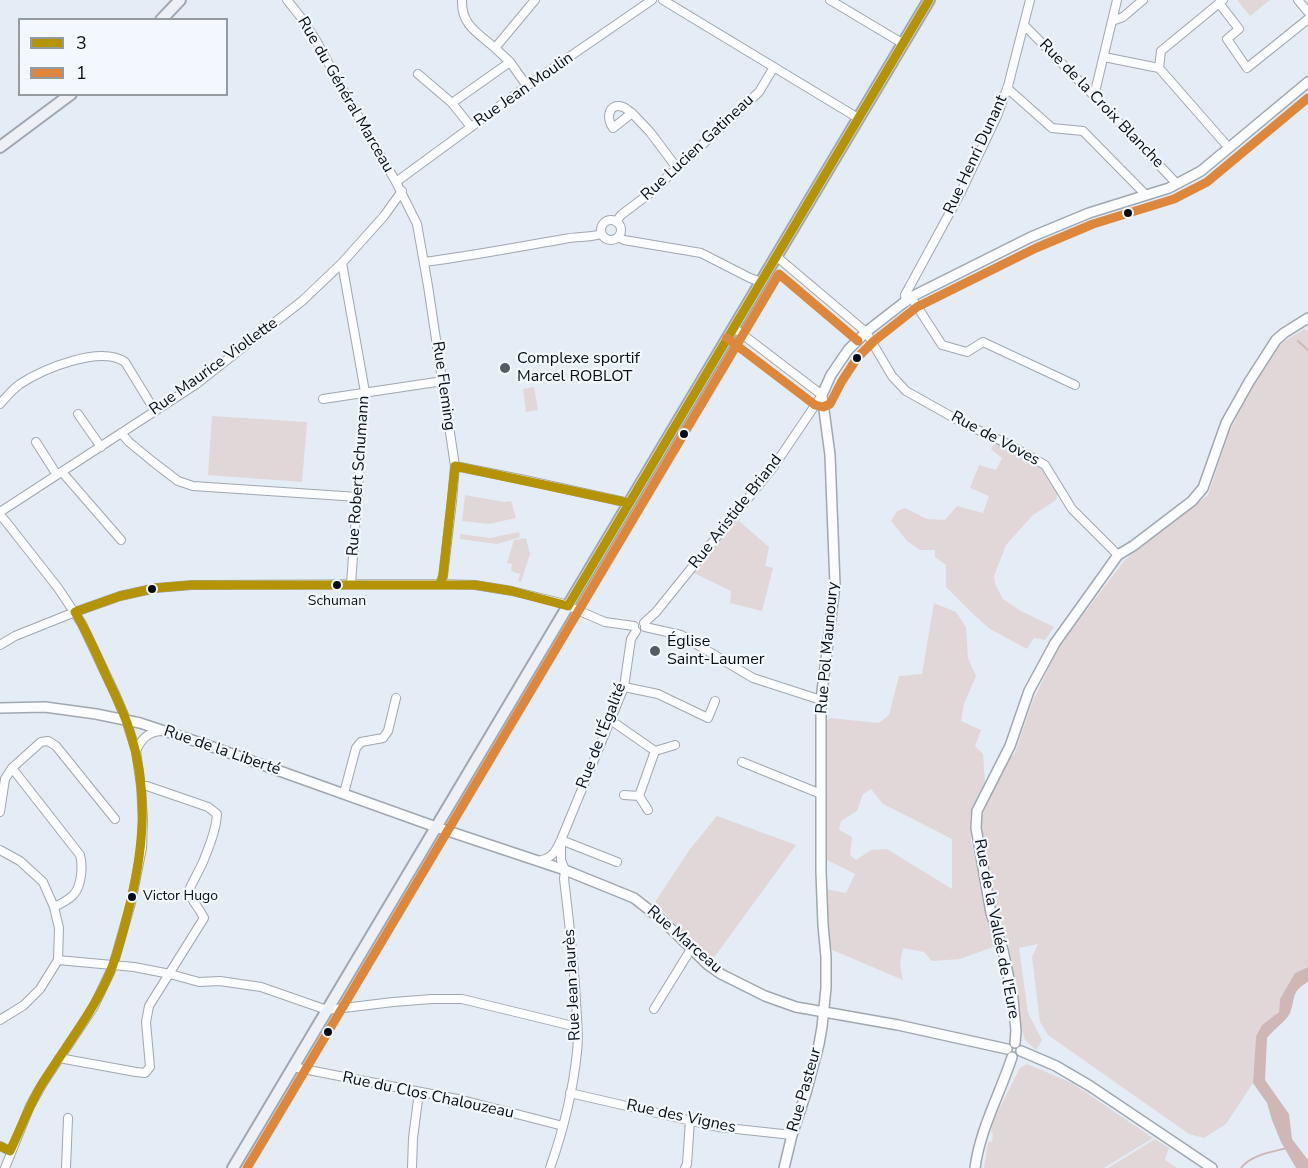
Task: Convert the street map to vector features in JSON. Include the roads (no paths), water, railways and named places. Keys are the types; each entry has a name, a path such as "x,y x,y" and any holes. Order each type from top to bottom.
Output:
{"main road":[{"path":"163,18 180,0"},
{"path":"233,1168 929,0"},
{"path":"0,147 68,96"}],"street":[{"name":"Rue du Général Marceau","path":"287,0 317,42 402,191"},
{"path":"462,0 466,23 510,62 527,86"},
{"path":"495,48 535,0"},
{"name":"Rue Jean Moulin","path":"396,182 527,86 652,0"},
{"path":"663,0 858,118"},
{"path":"830,0 902,43"},
{"name":"Rue Henri Dunant","path":"909,299 905,295 960,194 997,116 1007,88 1030,0"},
{"path":"1094,96 1117,0"},
{"path":"1112,21 1123,17 1143,0"},
{"path":"1298,0 1308,12"},
{"path":"1159,68 1161,51 1221,2 1239,29 1227,39 1247,68 1308,19"},
{"name":"Rue de la Croix Blanche","path":"1024,26 1177,184"},
{"path":"1104,57 1159,68 1226,150"},
{"path":"452,103 510,62"},
{"name":"Rue Lucien Gatineau","path":"616,222 621,215 649,194 759,92 774,67"},
{"path":"418,74 452,103 471,127"},
{"path":"734,328 822,395 838,363 848,350 866,332 909,299 1031,237 1089,213 1169,188 1201,171 1308,82"},
{"path":"1007,88 1052,128 1083,131 1146,195"},
{"path":"632,113 650,132 677,168"},
{"name":"Rue Fleming","path":"402,191 417,224 455,466 443,576 440,584"},
{"name":"Rue Maurice Viollette","path":"0,514 195,385 293,308 342,263 384,216 402,191"},
{"path":"609,220 616,222 621,228 615,239 609,240 601,234 604,222 609,220"},
{"path":"424,262 601,234"},
{"path":"618,237 624,240 701,253 761,282"},
{"name":"Rue de Voves","path":"776,256 866,332 892,376 906,391 1045,465 1072,509 1118,555"},
{"name":"Rue Robert Schumann","path":"342,263 365,392 351,584"},
{"path":"909,299 942,345 967,352 983,342 1075,385"},
{"name":"Rue de la Vallée de l'Eure","path":"975,1168 988,1117 1014,1050 1016,1032 1013,999 1004,950 991,913 976,828 977,811 1010,746 1029,691 1055,643 1118,555 1192,501 1203,488 1226,423 1249,382 1276,340 1308,318"},
{"path":"0,404 18,385 47,370 96,356 110,356 125,362 155,411"},
{"path":"323,399 443,381"},
{"name":"Rue Aristide Briand","path":"644,626 760,483 822,395"},
{"name":"Rue Pol Maunoury","path":"822,395 830,455 835,585 821,700 820,872 826,957 824,1012"},
{"path":"78,414 100,447"},
{"path":"121,434 178,481 193,486 358,497"},
{"path":"36,442 59,473 122,540"},
{"path":"455,466 629,503"},
{"path":"0,514 58,588 82,624 126,720 136,751 143,820 142,848 131,903 113,966 93,1008 30,1106 4,1168"},
{"path":"0,645 15,636 75,612 120,596 156,588 192,585 475,585 512,591 568,606 605,622 642,632 644,626 681,635 753,678 821,700"},
{"name":"Rue de l'Égalité","path":"537,861 548,859 561,840 624,687 631,639 635,629"},
{"path":"624,687 658,694 708,718 715,701"},
{"path":"344,793 356,748 361,742 383,738 388,731 396,698"},
{"name":"Rue de la Liberté","path":"0,708 60,708 126,720 344,793 436,827"},
{"path":"609,719 655,751"},
{"path":"136,751 146,736 164,731"},
{"path":"0,812 4,779 12,768 40,742 48,741 56,746 115,819"},
{"path":"655,751 675,745"},
{"path":"639,796 655,751"},
{"path":"742,762 821,794"},
{"path":"12,768 80,855 82,863 80,886 67,901 54,907"},
{"path":"59,1058 145,1072 150,1067 146,1022 149,1006 204,918 189,893 206,853 217,814 208,807 141,786"},
{"path":"624,795 639,796"},
{"path":"639,796 648,810"},
{"name":"Rue Marceau","path":"436,827 565,870 634,898 662,920 707,964 721,974 765,996 796,1007 898,1025 1014,1050 1056,1066 1077,1077 1212,1168"},
{"path":"561,840 617,862"},
{"name":"Rue de l'Égalité","path":"561,840 561,860 565,870"},
{"path":"0,850 20,861 43,882 54,907 59,928 58,960 40,988 24,1005 0,1020"},
{"name":"Rue Jean Jaurès","path":"550,1168 563,1126 577,1051 573,954 565,870"},
{"path":"654,1009 691,949"},
{"path":"58,960 134,967 199,982 220,981 261,987 327,1010 422,1000 462,999 577,1027"},
{"name":"Rue Pasteur","path":"784,1168 819,1044 824,1012"},
{"name":"Rue du Clos Chalouzeau","path":"293,1067 462,1100 563,1126"},
{"path":"412,1168 412,1138 419,1092"},
{"name":"Rue des Vignes","path":"570,1093 718,1127 792,1135"},
{"path":"66,1168 68,1118"},
{"path":"685,1168 690,1120"},
{"path":"0,1146 10,1151"}],"waterway":[{"path":"1298,341 1308,350"},
{"path":"1241,1168 1256,1157 1287,1148"}],"place":[{"name":"Complexe sportif Marcel ROBLOT","path":"505,368"},
{"name":"Schuman","path":"337,585"},
{"name":"Église Saint-Laumer","path":"655,651"},
{"name":"Victor Hugo","path":"132,897"}]}
